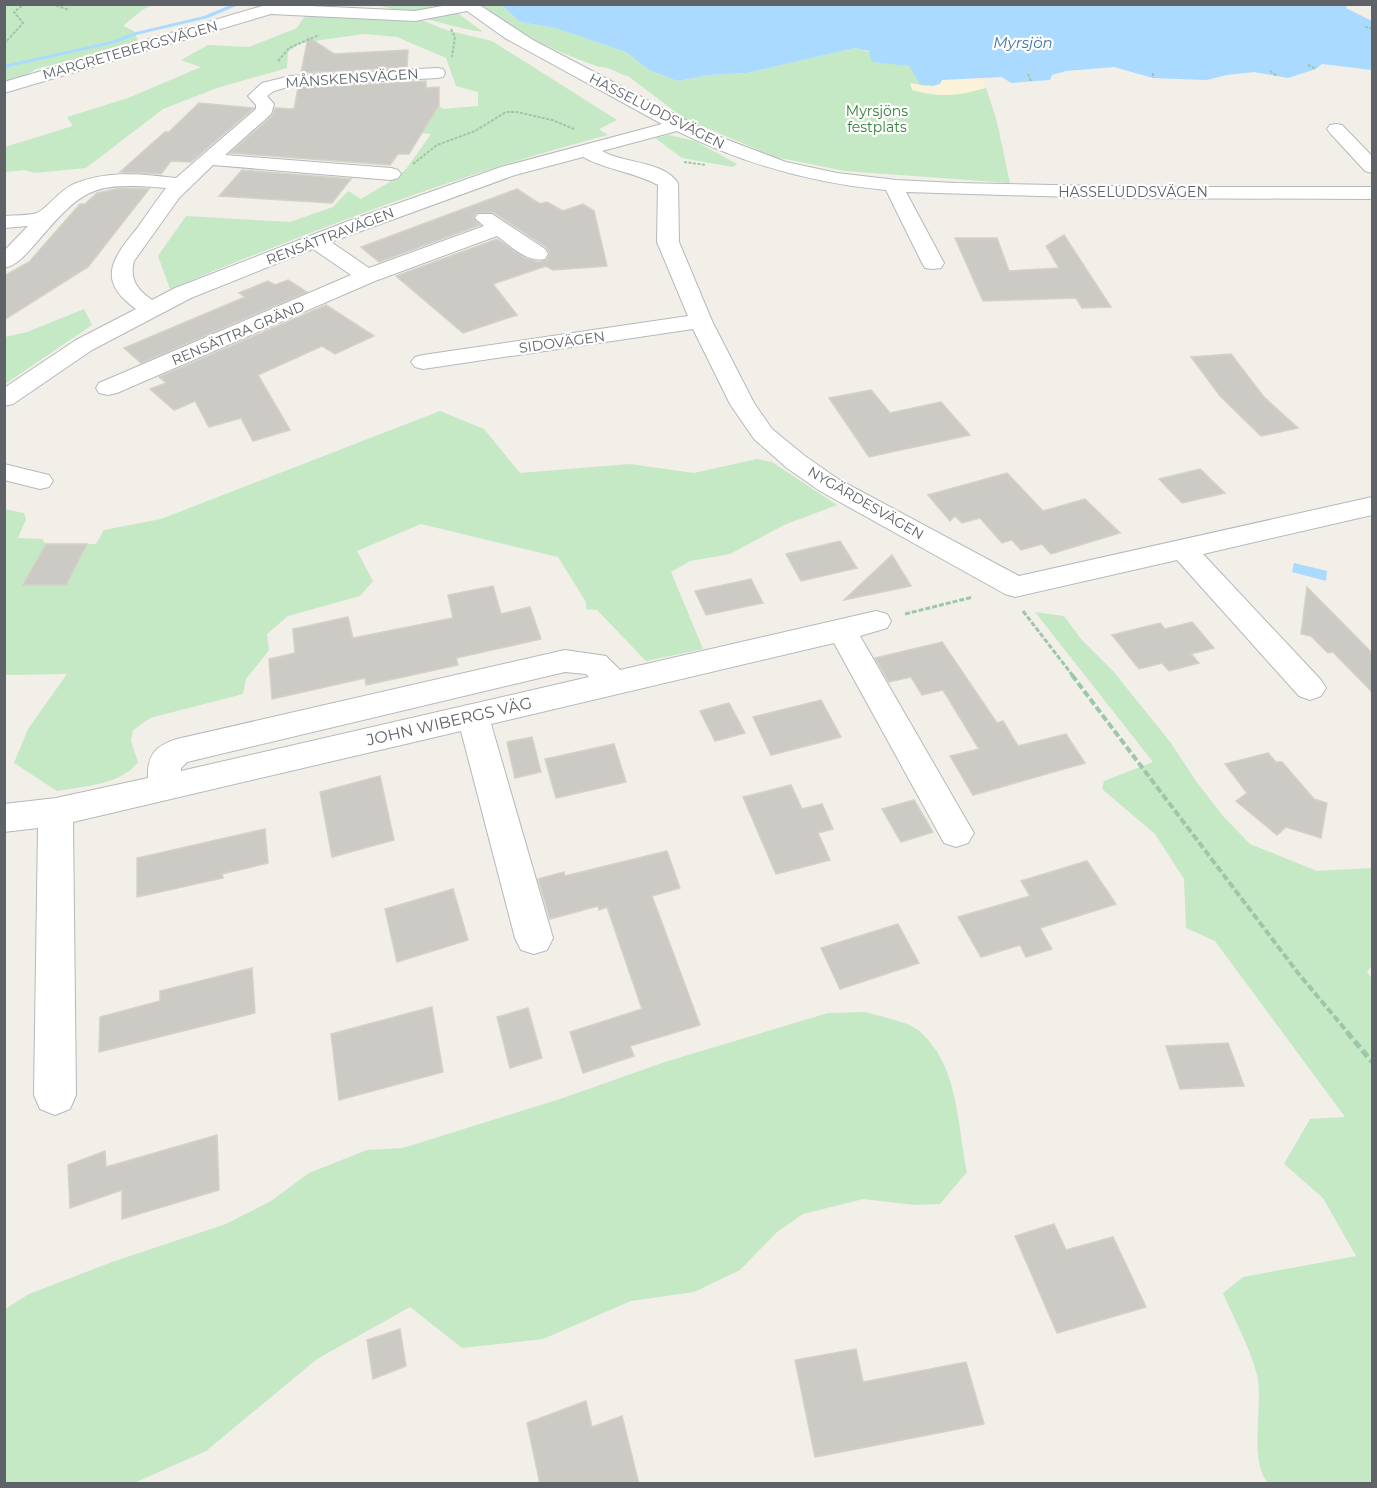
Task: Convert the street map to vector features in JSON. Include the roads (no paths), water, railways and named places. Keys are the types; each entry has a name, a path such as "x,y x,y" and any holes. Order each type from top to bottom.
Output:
{"street":[{"name":"MARGRETEBERGSVÄGEN","path":"4,88 270,9 415,16 469,5"},
{"name":"HASSELUDDSVÄGEN","path":"469,5 510,34 678,125 735,151 777,166 819,176 894,187 1110,192 1372,193"},
{"name":"MÅNSKENSVÄGEN","path":"151,309 135,299 126,289 122,267 130,251 182,184 207,159 232,141 265,110 265,104 257,96 268,87 290,81 437,73"},
{"name":"RENSÄTTRAVÄGEN","path":"4,399 84,345 183,293 315,241 508,171 581,140 678,125"},
{"path":"1336,129 1372,167"},
{"name":"NYGÄRDESVÄGEN","path":"581,140 605,161 647,171 668,183 668,242 701,321 742,404 763,434 796,462 829,484 1011,588 1184,550"},
{"path":"207,159 391,174"},
{"path":"4,262 15,254 63,199 78,188 111,179 182,184"},
{"path":"894,187 933,264"},
{"path":"4,222 45,218"},
{"name":"RENSÄTTRA GRÄND","path":"108,388 492,223 537,254"},
{"path":"315,241 367,276"},
{"name":"SIDOVÄGEN","path":"423,362 701,321"},
{"path":"4,472 40,481"},
{"path":"1310,688 1184,550 1372,506"},
{"name":"JOHN WIBERGS VÄG","path":"4,818 56,812 166,788 876,621"},
{"path":"842,630 956,833"},
{"path":"166,788 164,763 177,752 440,690 565,661 594,664 614,683"},
{"path":"440,690 460,719 534,938"},
{"path":"56,812 56,1095"}],"water":[{"name":"Myrsjön","path":"502,5 1347,5 1346,8 1372,21 1372,70 1322,64 1316,69 1288,78 1254,72 1207,80 1153,78 1114,67 1066,71 1052,75 1050,80 1011,83 1002,77 942,80 940,84 933,86 920,84 909,66 872,62 869,51 855,48 747,73 710,75 677,81 649,70 626,52 555,28 520,22"},
{"path":"1294,563 1327,571 1326,581 1292,572"}],"waterway":[{"path":"4,67 114,42 134,34 206,17 239,4"}],"park label":[{"name":"Myrsjöns festplats","path":"877,120"}]}
